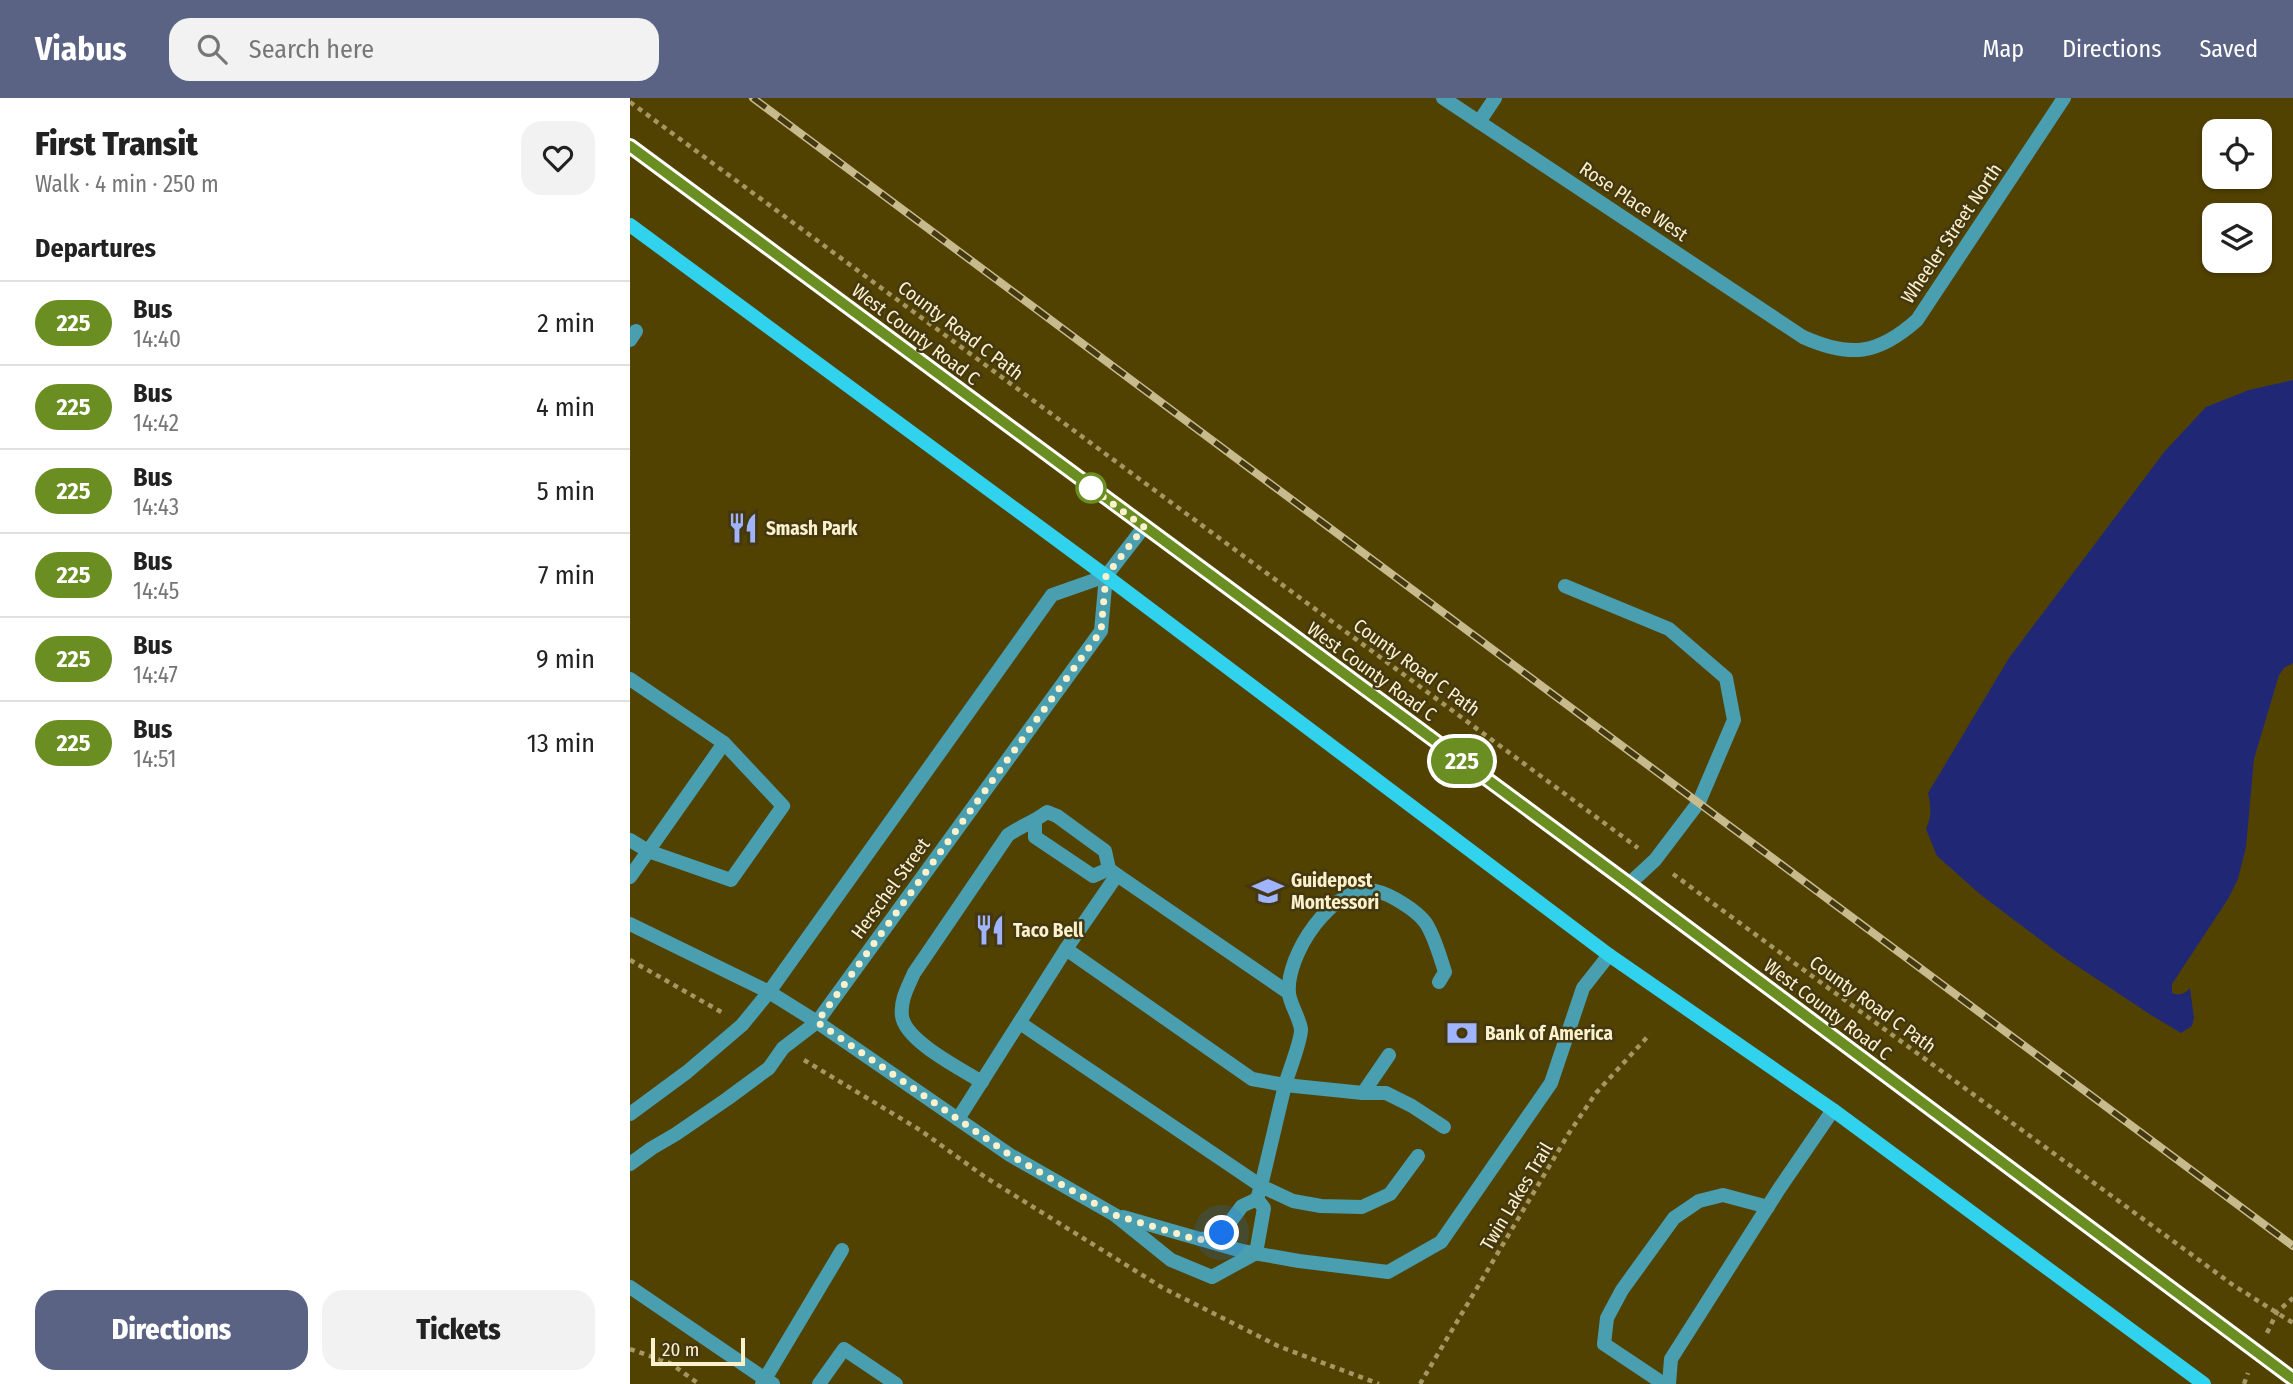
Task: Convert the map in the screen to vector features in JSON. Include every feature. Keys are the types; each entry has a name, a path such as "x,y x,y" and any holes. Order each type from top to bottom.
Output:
{"main road":[{"name":"West County Road C","path":"630,146 1629,884 2293,1379"},
{"path":"630,225 1106,576 1609,955 1833,1110 2204,1384"}],"street":[{"name":"Rose Place West","path":"1443,98 1803,337"},
{"path":"1479,122 1495,98"},
{"name":"Wheeler Street North","path":"1803,337 1826,348 1851,351 1875,348 1899,336 1917,320 2064,98"},
{"path":"1106,576 1144,527"},
{"name":"Herschel Street","path":"630,1114 687,1072 742,1026 1052,595 1106,576 1101,631 817,1022 783,1048 769,1068 630,1164"},
{"path":"1565,586 1669,629 1726,678 1734,720 1699,802 1655,860 1629,884"},
{"path":"630,679 724,743 782,806 731,880 648,851 630,840"},
{"path":"630,877 724,743"},
{"path":"982,1082 914,1038 902,1018 904,996 914,973 1008,835 1047,813 1058,816 1105,851 1112,872 1289,993"},
{"path":"1035,821 1035,837 1062,856 1093,876 1112,872"},
{"path":"958,1119 1112,872"},
{"path":"1256,1253 1264,1208 1259,1192 1301,1031 1289,993 1292,964 1318,918 1336,901 1355,891 1374,890 1393,897 1425,922 1445,971 1439,982"},
{"path":"630,924 769,992 1010,1155 1115,1215 1171,1260 1212,1277 1256,1253"},
{"path":"1066,949 1252,1079 1285,1086 1386,1093 1444,1127"},
{"path":"1115,1215 1198,1240 1256,1253 1388,1272 1441,1242 1551,1083 1583,988 1609,955"},
{"path":"1020,1023 1259,1192 1321,1206 1362,1207 1390,1194 1418,1156"},
{"path":"1363,1093 1389,1055"},
{"path":"1670,1384 1671,1359 1833,1110"},
{"path":"1198,1240 1213,1238 1222,1233 1242,1206 1259,1192"},
{"path":"1664,1384 1604,1344 1606,1318 1622,1290 1674,1218 1699,1201 1723,1195 1768,1207"},
{"path":"630,1287 767,1382 842,1250"},
{"path":"819,1384 844,1349 896,1384"}],"path":[{"name":"County Road C Path","path":"630,102 2222,1277 2293,1323"},
{"path":"630,960 713,1007"},
{"name":"Twin Lakes Trail","path":"1420,1384 1595,1093 1650,1034"},
{"path":"812,1064 920,1130 985,1177 1163,1289 1278,1346 1379,1384"},
{"path":"630,1349 670,1363 699,1384"}],"shaded area":[{"path":"2293,380 2293,663 2279,675 2254,759 2246,847 2238,879 2228,899 2172,984 2172,993 2175,994 2182,994 2190,988 2194,1018 2192,1026 2181,1033 2062,956 1981,895 1937,856 1926,829 1930,811 1928,793 2009,658 2165,451 2206,407 2249,390"}],"railway":[{"path":"753,98 2293,1246"}],"bus line":[{"name":"225","path":"630,146 1629,884 2293,1379"}],"place":[{"name":"Smash Park","path":"743,528"},
{"name":"Guidepost Montessori","path":"1268,891"},
{"name":"Taco Bell","path":"990,930"},
{"name":"Bank of America","path":"1462,1033"}],"route":[{"path":"1091,488 1082,481 1144,527 1106,576 1101,631 817,1022 1010,1155 1115,1215 1198,1240 1213,1238 1222,1233"}]}
